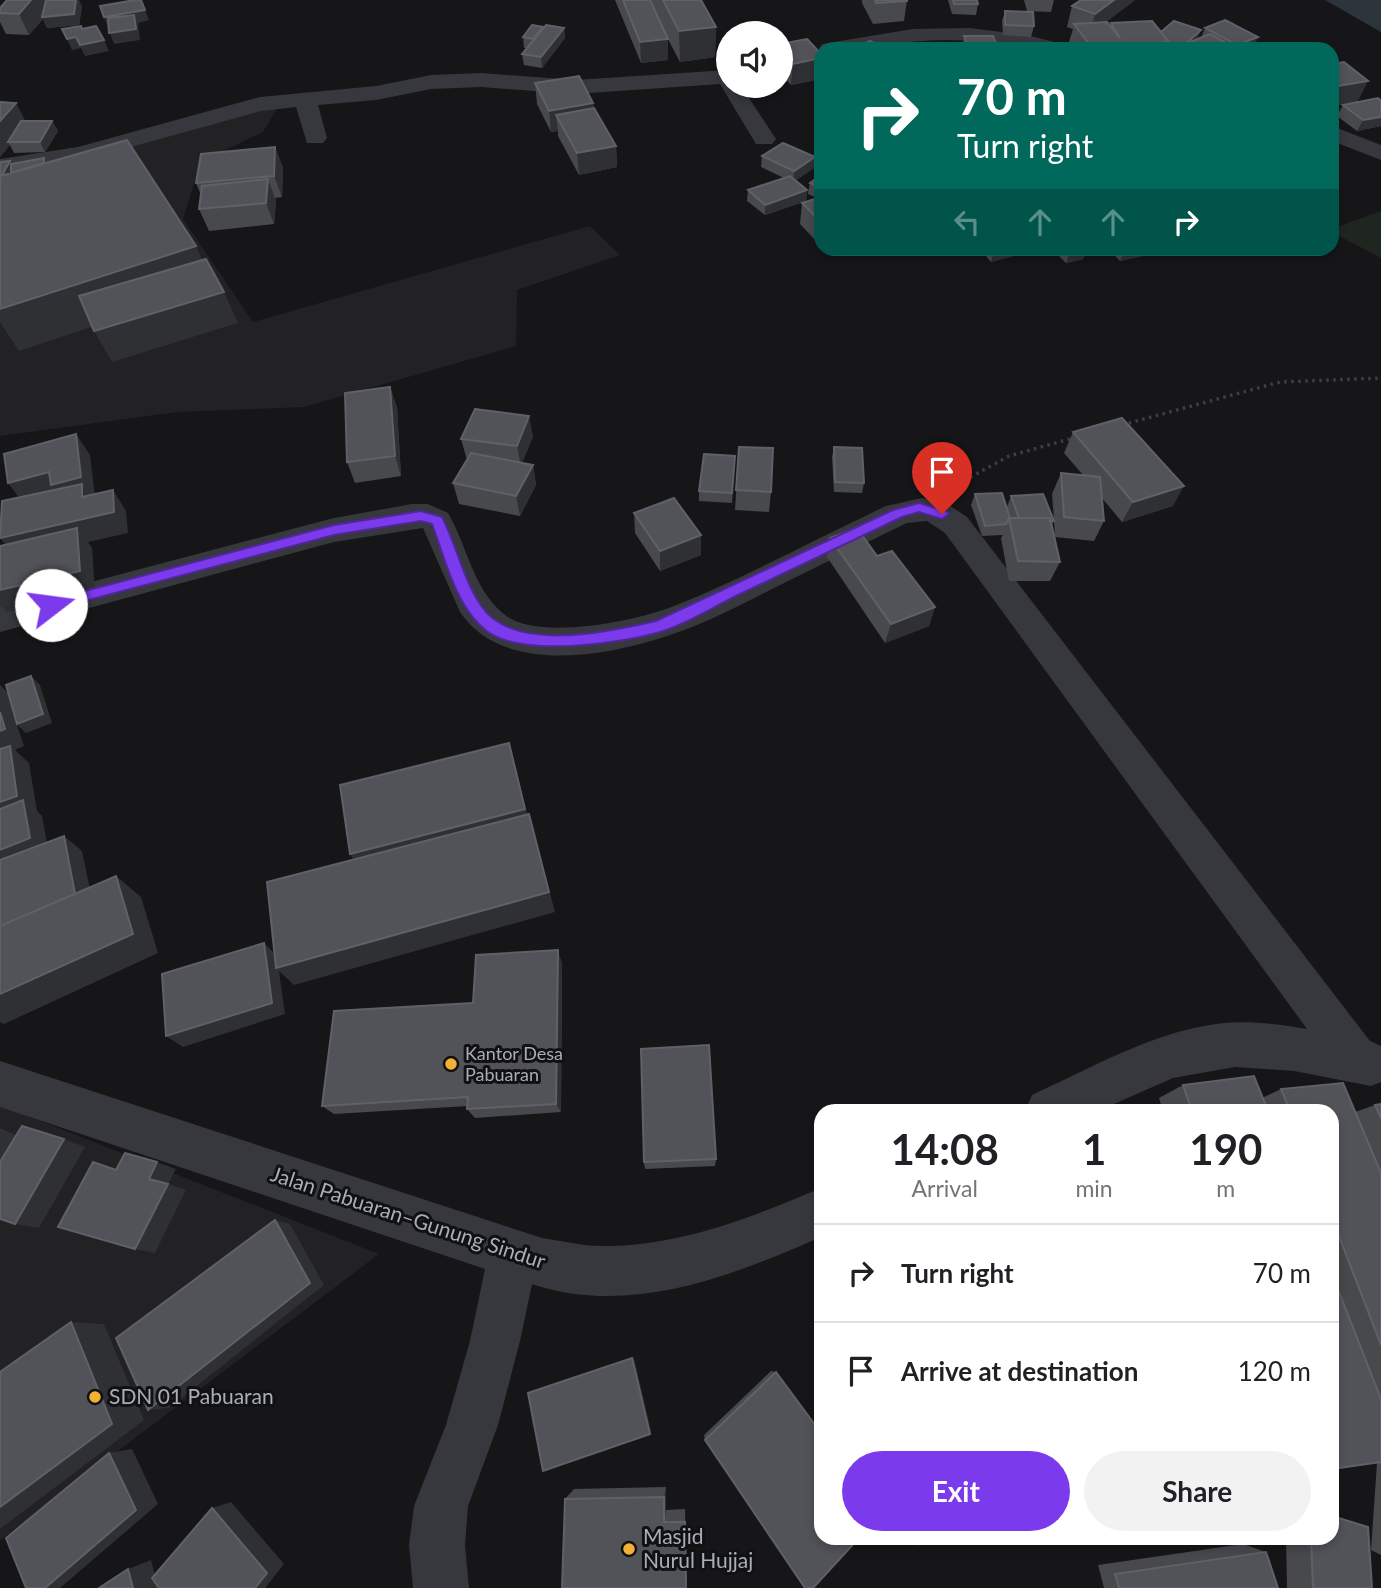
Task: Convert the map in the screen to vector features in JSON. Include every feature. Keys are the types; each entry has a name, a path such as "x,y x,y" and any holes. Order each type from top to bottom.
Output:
{"street":[{"path":"860,42 881,37 946,34 1021,42"},
{"path":"0,166 80,154 260,104 457,80 575,87 716,81"},
{"path":"739,98 764,139"},
{"path":"305,100 315,138"},
{"path":"1339,136 1381,153"},
{"path":"0,618 334,530 421,516 437,521 462,586 477,612 492,627 504,634 553,642 621,635 659,626 687,615 897,514 916,508 942,514 956,525 1369,1064"},
{"path":"1064,1104 1171,1056 1218,1046 1265,1046 1369,1064"},
{"name":"Jalan Pabuaran–Gunung Sindur","path":"0,1084 542,1263 605,1271 680,1262 751,1243 814,1215"},
{"path":"440,1588 437,1545 441,1506 472,1425 495,1340 513,1254"}],"path":[{"path":"1112,428 1280,382 1381,378"},
{"path":"916,508 1009,456 1073,438"}],"shaded area":[{"path":"1325,0 1381,0 1381,32"},
{"path":"279,105 263,132 215,155 198,171 183,219 253,322 590,226 620,255 517,290 516,346 304,407 177,412 0,436 0,196 63,161"},
{"path":"1381,211 1381,258 1339,236 1339,226"},
{"name":"SDN 01 Pabuaran","path":"0,1105 379,1254 0,1540"}],"building":[{"path":"7,0 31,0 19,14 0,13 0,8"},
{"path":"46,0 76,0 74,14 42,17"},
{"path":"141,0 145,10 104,17 100,6"},
{"path":"623,0 650,0 668,39 640,42"},
{"path":"663,0 701,0 716,27 679,31"},
{"path":"875,0 907,0 907,1 876,3"},
{"path":"953,0 977,0 978,4 954,4"},
{"path":"1081,0 1114,0 1095,14 1072,6"},
{"path":"1005,11 1033,12 1034,26 1005,25"},
{"path":"134,15 136,29 109,33 108,18"},
{"path":"1225,20 1258,37 1245,42 1231,42 1205,28"},
{"path":"1152,21 1169,42 1088,42 1074,24 1107,22 1120,38 1111,23"},
{"path":"1174,21 1201,30 1188,42 1168,42 1161,32"},
{"path":"532,25 543,27 533,39 523,37"},
{"path":"546,25 564,28 541,57 522,54"},
{"path":"81,26 82,29 96,26 104,40 80,45 76,37 67,39 62,29"},
{"path":"1210,34 1225,42 1190,42"},
{"path":"964,36 993,36 995,42 966,42"},
{"path":"807,39 814,46 814,60 793,64 793,42"},
{"path":"1344,62 1368,81 1339,86 1339,63"},
{"path":"579,76 593,103 549,111 535,83"},
{"path":"1378,98 1381,101 1381,117 1363,120 1343,105"},
{"path":"0,102 16,103 0,121"},
{"path":"594,108 616,146 577,153 556,115"},
{"path":"21,121 52,121 40,142 8,142"},
{"path":"127,140 196,246 0,309 0,176"},
{"path":"783,143 814,158 794,171 762,156"},
{"path":"275,147 274,176 196,183 201,154"},
{"path":"44,158 44,163 11,173 11,164"},
{"path":"10,161 2,175 0,176 0,162"},
{"path":"790,176 807,190 765,205 748,190"},
{"path":"268,179 266,203 199,209 202,186"},
{"path":"814,199 814,215 802,203"},
{"path":"206,259 224,292 94,331 79,296"},
{"path":"390,387 395,456 347,462 345,393"},
{"path":"475,409 529,416 517,446 461,439"},
{"path":"1122,418 1184,486 1133,502 1073,432"},
{"path":"76,434 81,477 51,485 49,472 8,483 4,454"},
{"path":"739,447 773,448 771,492 736,490"},
{"path":"834,447 862,448 864,483 835,482"},
{"path":"471,453 533,465 516,496 453,483"},
{"path":"704,454 735,456 732,493 699,491"},
{"path":"1061,473 1100,477 1104,521 1064,517"},
{"path":"82,484 82,497 113,490 114,512 0,538 2,501"},
{"path":"1002,493 1010,518 1006,524 985,526 975,494"},
{"path":"1043,494 1054,521 1050,521 1050,518 1019,518 1011,496"},
{"path":"674,498 701,535 660,551 634,513"},
{"path":"1009,518 1050,518 1060,562 1018,561"},
{"path":"77,528 80,571 0,590 0,546"},
{"path":"857,528 877,556 892,551 935,607 891,624 830,538"},
{"path":"31,676 43,714 17,724 6,685"},
{"path":"0,712 5,729 0,731"},
{"path":"509,743 525,809 350,854 340,785"},
{"path":"10,746 17,796 0,802 0,749"},
{"path":"23,800 30,838 0,850 0,809"},
{"path":"529,814 549,892 276,968 267,882"},
{"path":"64,836 75,894 0,926 0,860"},
{"path":"116,876 133,934 0,994 0,926"},
{"path":"264,943 272,1003 166,1036 162,974"},
{"name":"Kantor Desa Pabuaran","path":"558,950 556,1104 467,1109 468,1097 322,1106 334,1011 473,1003 476,955"},
{"path":"709,1045 716,1159 644,1162 641,1049"},
{"path":"1254,1076 1265,1104 1190,1104 1183,1085"},
{"path":"1343,1083 1381,1173 1381,1345 1339,1236 1339,1104 1287,1104 1281,1089"},
{"path":"1381,1104 1381,1118 1375,1105"},
{"path":"22,1126 64,1139 15,1224 0,1219 0,1162"},
{"path":"125,1153 157,1162 149,1179 168,1184 135,1249 58,1227 93,1162 116,1170"},
{"path":"275,1220 310,1283 148,1410 116,1338"},
{"path":"1339,1292 1381,1399 1381,1462 1339,1468"},
{"path":"71,1322 112,1424 0,1507 0,1372"},
{"path":"632,1358 650,1434 543,1471 528,1393"},
{"path":"776,1372 814,1424 814,1545 853,1545 813,1588 805,1588 705,1440"},
{"path":"109,1453 136,1510 45,1588 26,1588 6,1538"},
{"name":"Masjid Nurul Hujjaj","path":"664,1497 664,1522 685,1522 686,1588 562,1588 565,1499"},
{"path":"212,1508 267,1573 255,1588 159,1588 152,1578"},
{"path":"1339,1518 1368,1527 1372,1588 1313,1588 1311,1545 1339,1545"},
{"path":"1266,1552 1278,1588 1119,1588 1115,1574"},
{"path":"128,1569 133,1588 99,1588"}],"place":[{"name":"Kantor Desa Pabuaran","path":"451,1064"},
{"name":"SDN 01 Pabuaran","path":"95,1397"},
{"name":"Masjid Nurul Hujjaj","path":"629,1549"}],"route":[{"path":"51,605 334,530 412,516 428,516 440,526 462,586 477,612 492,627 504,634 553,642 621,635 659,626 897,514 919,507 942,514"}]}
